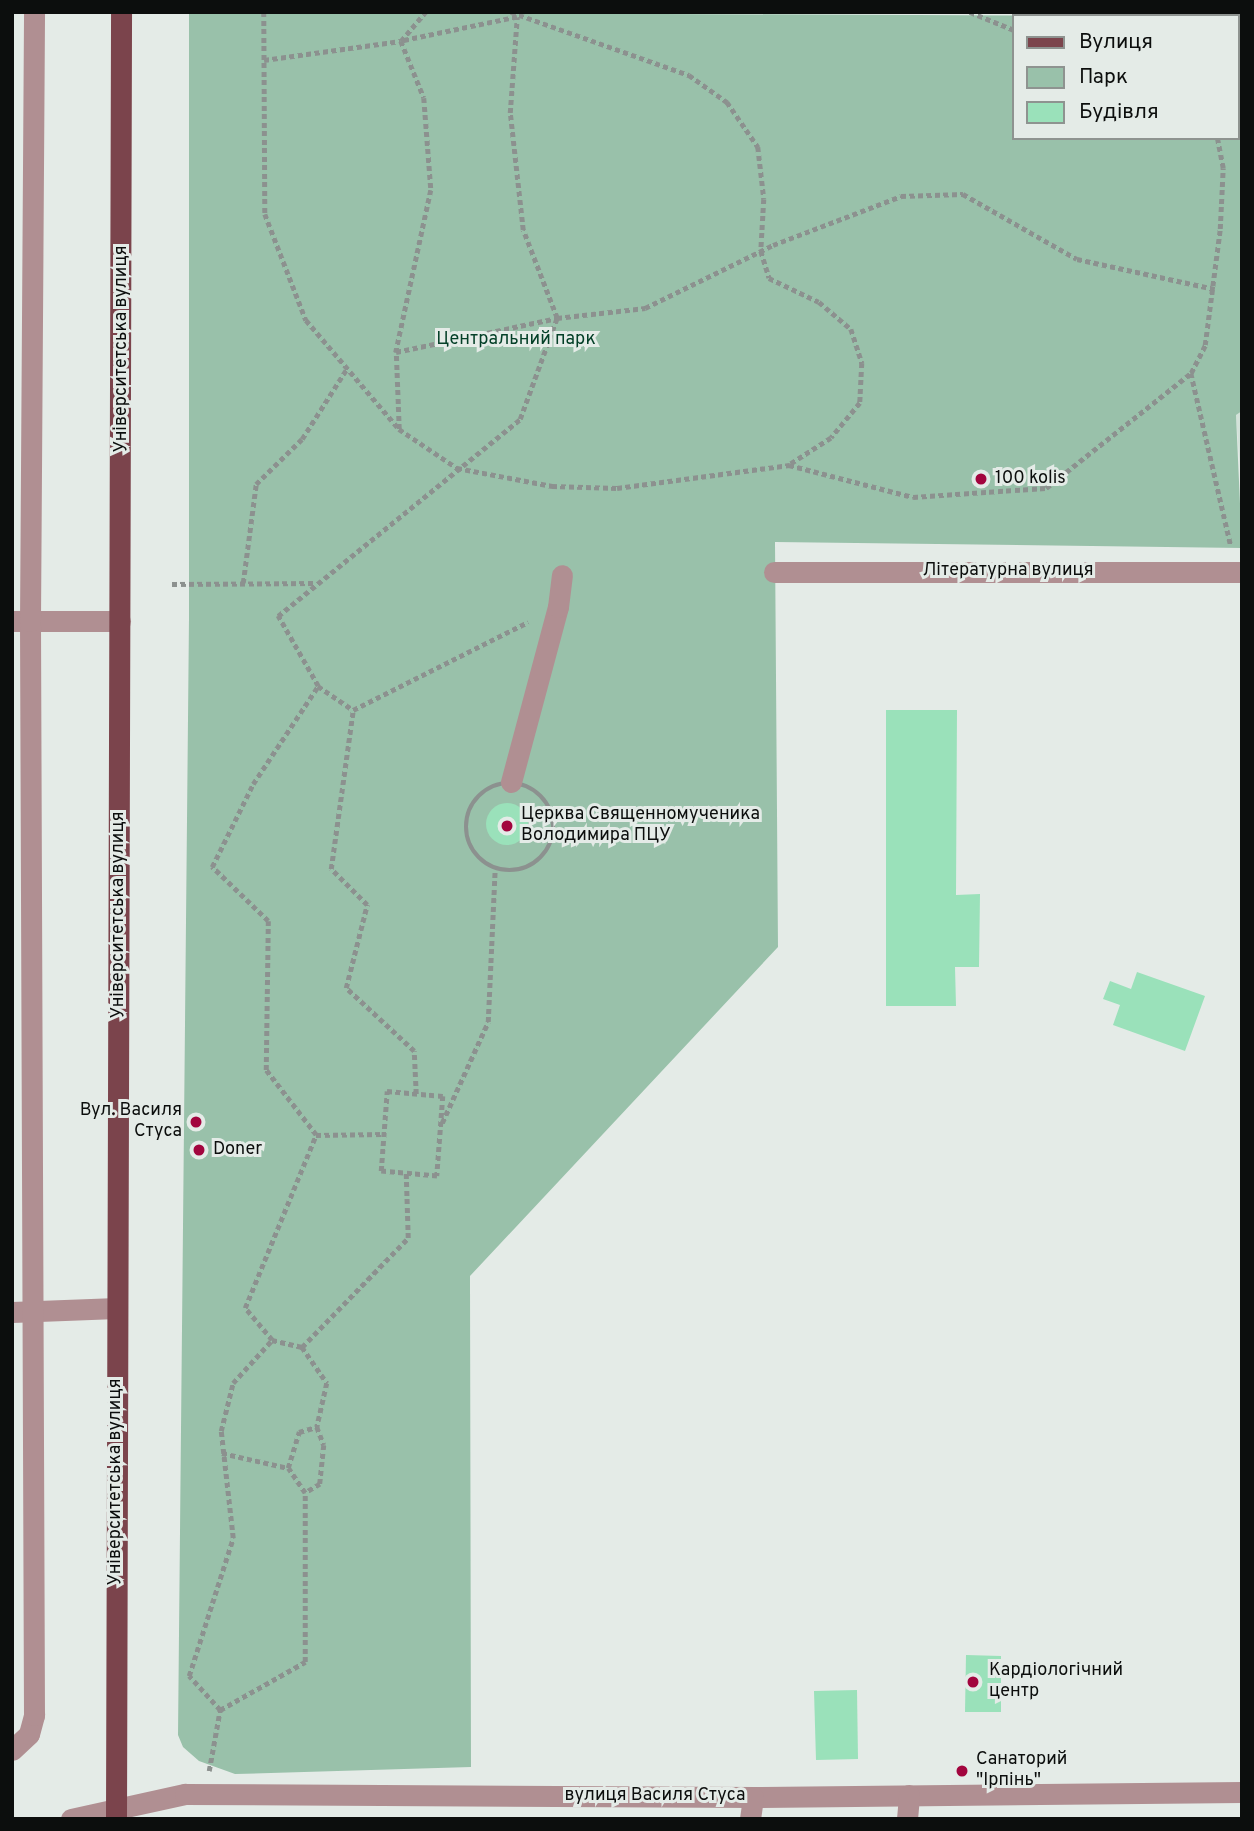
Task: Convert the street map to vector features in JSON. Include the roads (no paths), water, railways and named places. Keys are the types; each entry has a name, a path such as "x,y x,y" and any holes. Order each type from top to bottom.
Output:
{"main road":[{"name":"Університетська вулиця","path":"116,1814 121,12"}],"street":[{"path":"12,1750 29,1734 34,1715 22,1312 21,621 22,241 34,12"},
{"name":"Літературна вулиця","path":"774,572 1238,571"},
{"path":"511,782 558,607 562,575"},
{"path":"21,621 120,621"},
{"path":"22,1312 117,1308"},
{"name":"вулиця Василя Стуса","path":"71,1819 116,1814 185,1794 753,1797 1242,1792"},
{"path":"906,1819 909,1795"},
{"path":"751,1819 753,1797"}],"place":[{"name":"100 kolis","path":"981,479"},
{"name":"Церква Священномученика Володимира ПЦУ","path":"507,826"},
{"name":"Вул. Василя Стуса","path":"196,1122"},
{"name":"Doner","path":"199,1150"},
{"name":"Кардіологічний центр","path":"973,1682"},
{"name":"Санаторий \"Ірпінь\"","path":"962,1771"}],"park label":[{"name":"Центральний парк","path":"516,340"}]}
